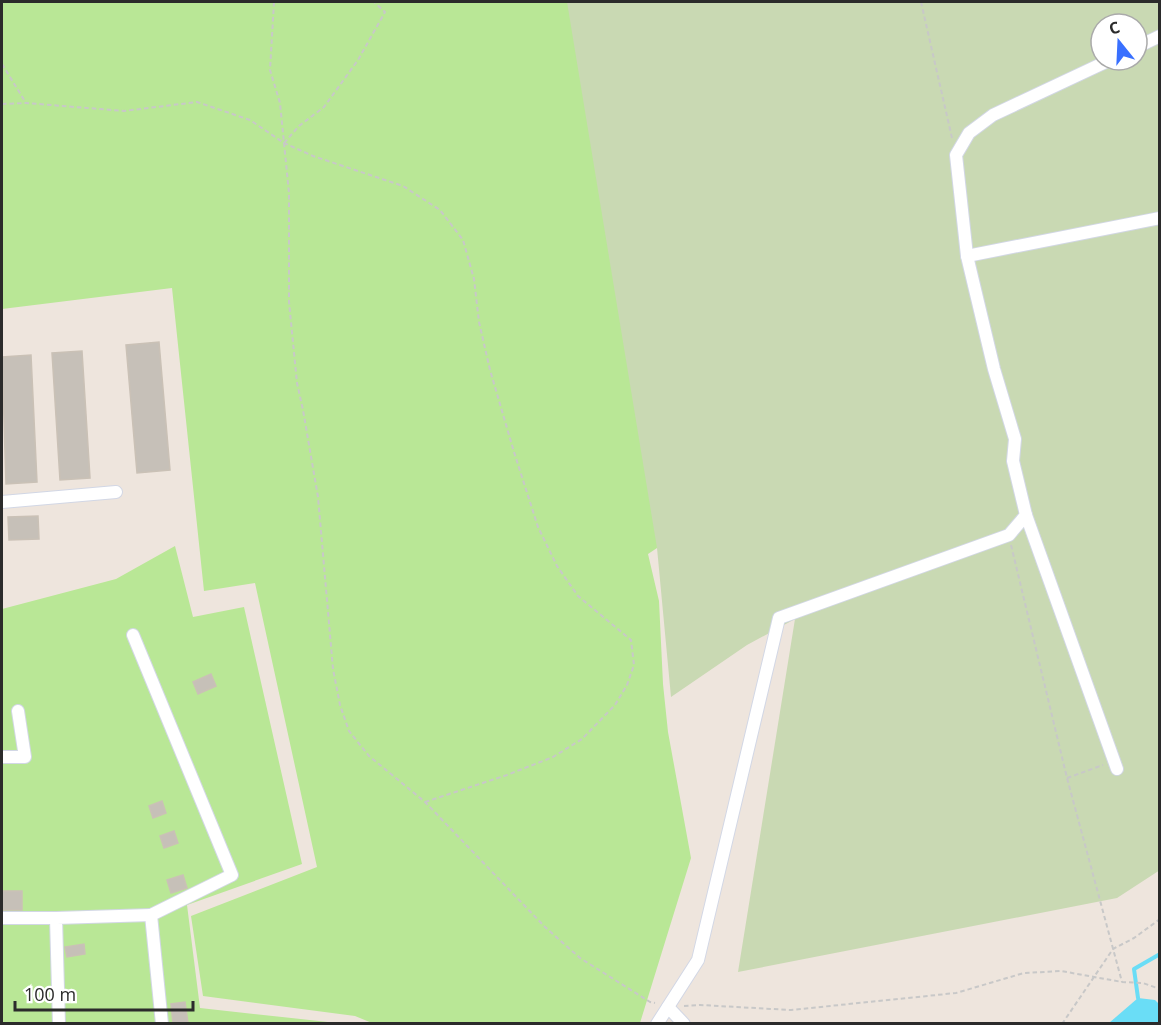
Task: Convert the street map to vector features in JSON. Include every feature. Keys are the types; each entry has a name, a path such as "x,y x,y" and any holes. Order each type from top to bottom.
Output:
{"lane":[{"path":"1089,70 993,115 969,133 956,155 967,256 993,369 1015,440 1013,461 1026,515 1115,765"},
{"path":"967,256 1160,218"},
{"path":"2,502 116,492"},
{"path":"657,1023 698,960 779,618 1009,535 1026,515"},
{"path":"2,918 151,915 232,874 133,635"},
{"path":"2,757 25,757 18,711"},
{"path":"151,915 162,1023"},
{"path":"56,918 59,1023"},
{"path":"668,1007 684,1023"}],"path":[{"path":"274,2 270,70 280,103 289,193 287,262 292,337 297,383 318,497 333,669 340,705 349,731 369,756 425,802 545,927 580,958 650,1002 668,1007"},
{"path":"284,143 298,126 324,106 358,60 385,12 374,2"},
{"path":"921,2 956,155"},
{"path":"2,64 26,103"},
{"path":"2,104 26,103 124,111 197,102 250,120 284,143 331,163 403,186 440,210 463,240 474,279 479,322 490,370 538,527 557,566 578,596 631,640 634,665 627,685 615,705 582,739 552,758 507,776 425,802"},
{"path":"1009,535 1067,778 1122,982"},
{"path":"1067,778 1115,765"},
{"path":"1062,1023 1113,949 1134,938 1160,919"},
{"path":"700,1005 791,1010 956,993 1024,973 1062,971 1122,982 1143,983 1160,988"}],"green space":[{"path":"2,2 916,2 657,548 648,554 659,601 668,732 691,858 640,1023 372,1023 355,1016 203,996 191,916 317,867 255,583 204,591 172,288 2,309"},
{"path":"567,2 1159,2 1160,870 1117,898 738,972 795,619 747,645 671,697 657,548"},
{"path":"175,546 193,617 244,607 302,864 187,905 200,1008 337,1023 2,1024 2,609 116,579"}],"water":[{"path":"1138,998 1155,1000 1159,1004 1159,1023 1109,1023"}],"building":[{"path":"159,342 170,470 137,473 126,345"},
{"path":"82,351 90,478 60,480 52,353"},
{"path":"31,355 37,482 6,484 2,357"},
{"path":"38,516 39,539 9,540 8,517"},
{"path":"211,674 216,686 198,694 193,682"},
{"path":"162,801 166,813 153,818 149,806"},
{"path":"174,831 178,843 164,848 160,836"},
{"path":"183,875 187,888 171,893 167,880"},
{"path":"2,891 22,891 22,910 2,910"},
{"path":"84,944 85,954 67,957 65,947"},
{"path":"185,1002 188,1023 173,1023 171,1004"}],"waterway":[{"path":"1138,998 1134,969 1160,954"}]}
